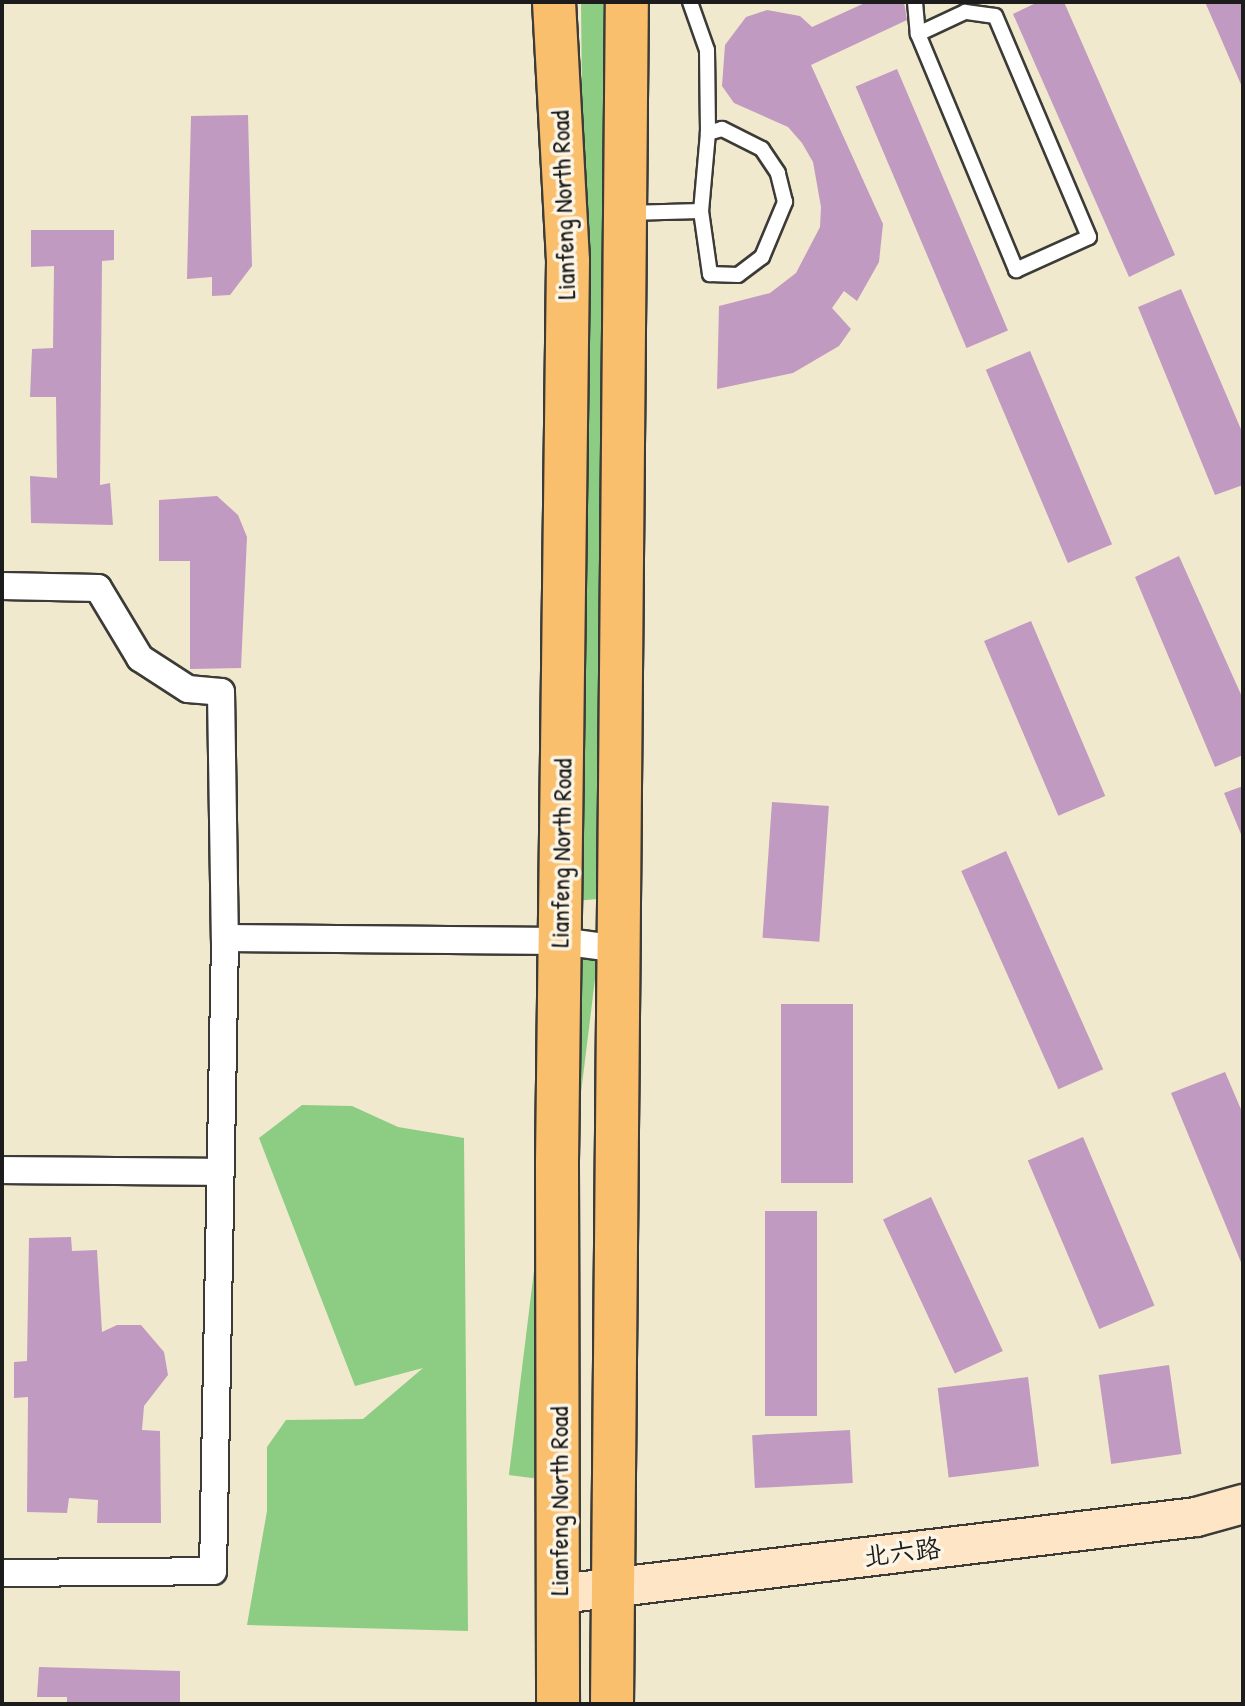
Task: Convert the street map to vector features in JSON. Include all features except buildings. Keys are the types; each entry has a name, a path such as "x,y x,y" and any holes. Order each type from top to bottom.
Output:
{"main road":[{"name":"Lianfeng North Road","path":"554,2 568,261 560,941 558,1704"},
{"path":"612,1704 616,1587 623,214 627,2"}],"street":[{"path":"2,586 98,588 140,658 188,689 221,692 225,938 213,1571 2,1573"},
{"path":"225,938 560,941 620,949"},
{"path":"2,1170 220,1172"},
{"name":"北六路","path":"560,1594 1196,1517 1243,1504"}],"lane":[{"path":"690,2 707,50 708,133 701,211 710,274 738,275 762,257 785,202 778,173 762,149 722,129 708,133"},
{"path":"915,2 918,34 1016,270 1089,237 995,16 965,12 918,34"},
{"path":"623,214 701,211"}],"green space":[{"path":"581,2 607,2 598,899 574,901 584,269"},
{"path":"573,953 598,956 534,1478 509,1475"},
{"path":"302,1105 352,1106 398,1127 464,1138 468,1631 247,1625 267,1511 267,1447 286,1420 363,1419 423,1368 355,1386 259,1138"}]}
